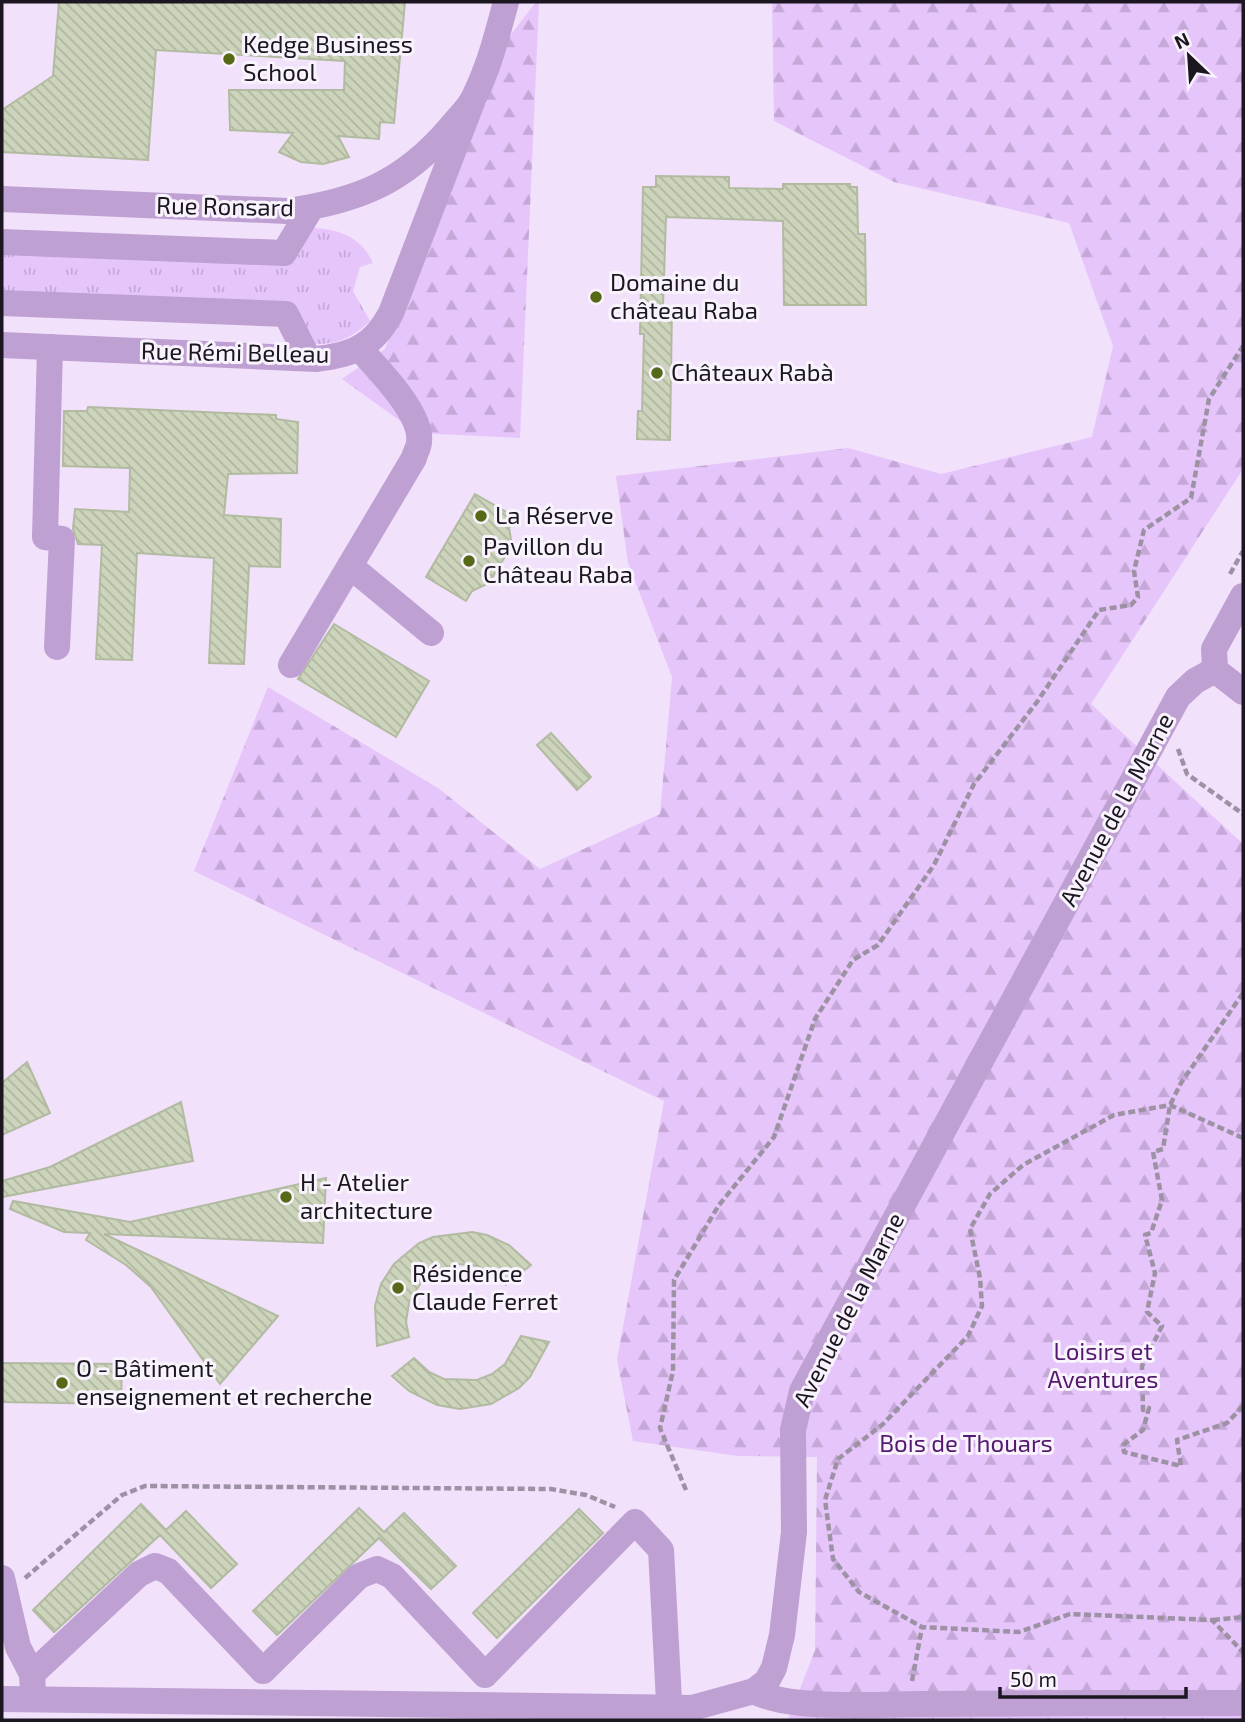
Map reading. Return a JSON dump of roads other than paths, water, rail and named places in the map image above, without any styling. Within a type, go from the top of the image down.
[{"type":"street","name":"Rue Ronsard","points":[[2,198],[287,211],[362,195],[393,180],[431,150],[472,102],[490,59],[506,2]]},
{"type":"street","name":"Rue Rémi Belleau","points":[[2,345],[308,358],[343,356],[359,348],[381,333],[391,313],[472,102]]},
{"type":"street","points":[[393,180],[416,189],[423,197],[427,214]]},
{"type":"street","points":[[2,242],[284,253],[311,208]]},
{"type":"street","points":[[2,303],[286,314],[308,358]]},
{"type":"street","points":[[50,347],[45,537],[62,539],[57,648]]},
{"type":"street","points":[[291,665],[414,458],[420,440],[415,424],[397,391],[359,348]]},
{"type":"street","points":[[350,566],[431,633]]},
{"type":"street","points":[[1243,596],[1214,649],[1215,670],[1243,692]]},
{"type":"street","name":"Avenue de la Marne","points":[[754,1691],[767,1681],[782,1635],[794,1532],[793,1430],[802,1391],[1178,697],[1195,681],[1215,670]]},
{"type":"street","points":[[485,1675],[635,1522],[661,1550],[670,1714]]},
{"type":"street","points":[[33,1687],[139,1574],[155,1566],[168,1571],[264,1671]]},
{"type":"street","points":[[263,1702],[264,1671],[359,1576],[377,1569],[392,1576],[485,1675],[488,1704]]},
{"type":"street","points":[[3,1583],[18,1647],[33,1687]]},
{"type":"street","points":[[2,1699],[33,1687],[263,1702],[488,1704],[670,1714],[754,1691],[762,1696],[797,1702],[1243,1703]]},
{"type":"place","name":"Kedge Business School","points":[[229,59]]},
{"type":"place","name":"Domaine du château Raba","points":[[596,297]]},
{"type":"place","name":"Châteaux Rabà","points":[[657,373]]},
{"type":"place","name":"La Réserve","points":[[481,516]]},
{"type":"place","name":"Pavillon du Château Raba","points":[[469,561]]},
{"type":"place","name":"H - Atelier architecture","points":[[286,1197]]},
{"type":"place","name":"Résidence Claude Ferret","points":[[398,1288]]},
{"type":"place","name":"O - Bâtiment enseignement et recherche","points":[[62,1383]]},
{"type":"park label","name":"Loisirs et Aventures","points":[[1103,1366]]},
{"type":"park label","name":"Bois de Thouars","points":[[966,1444]]}]
